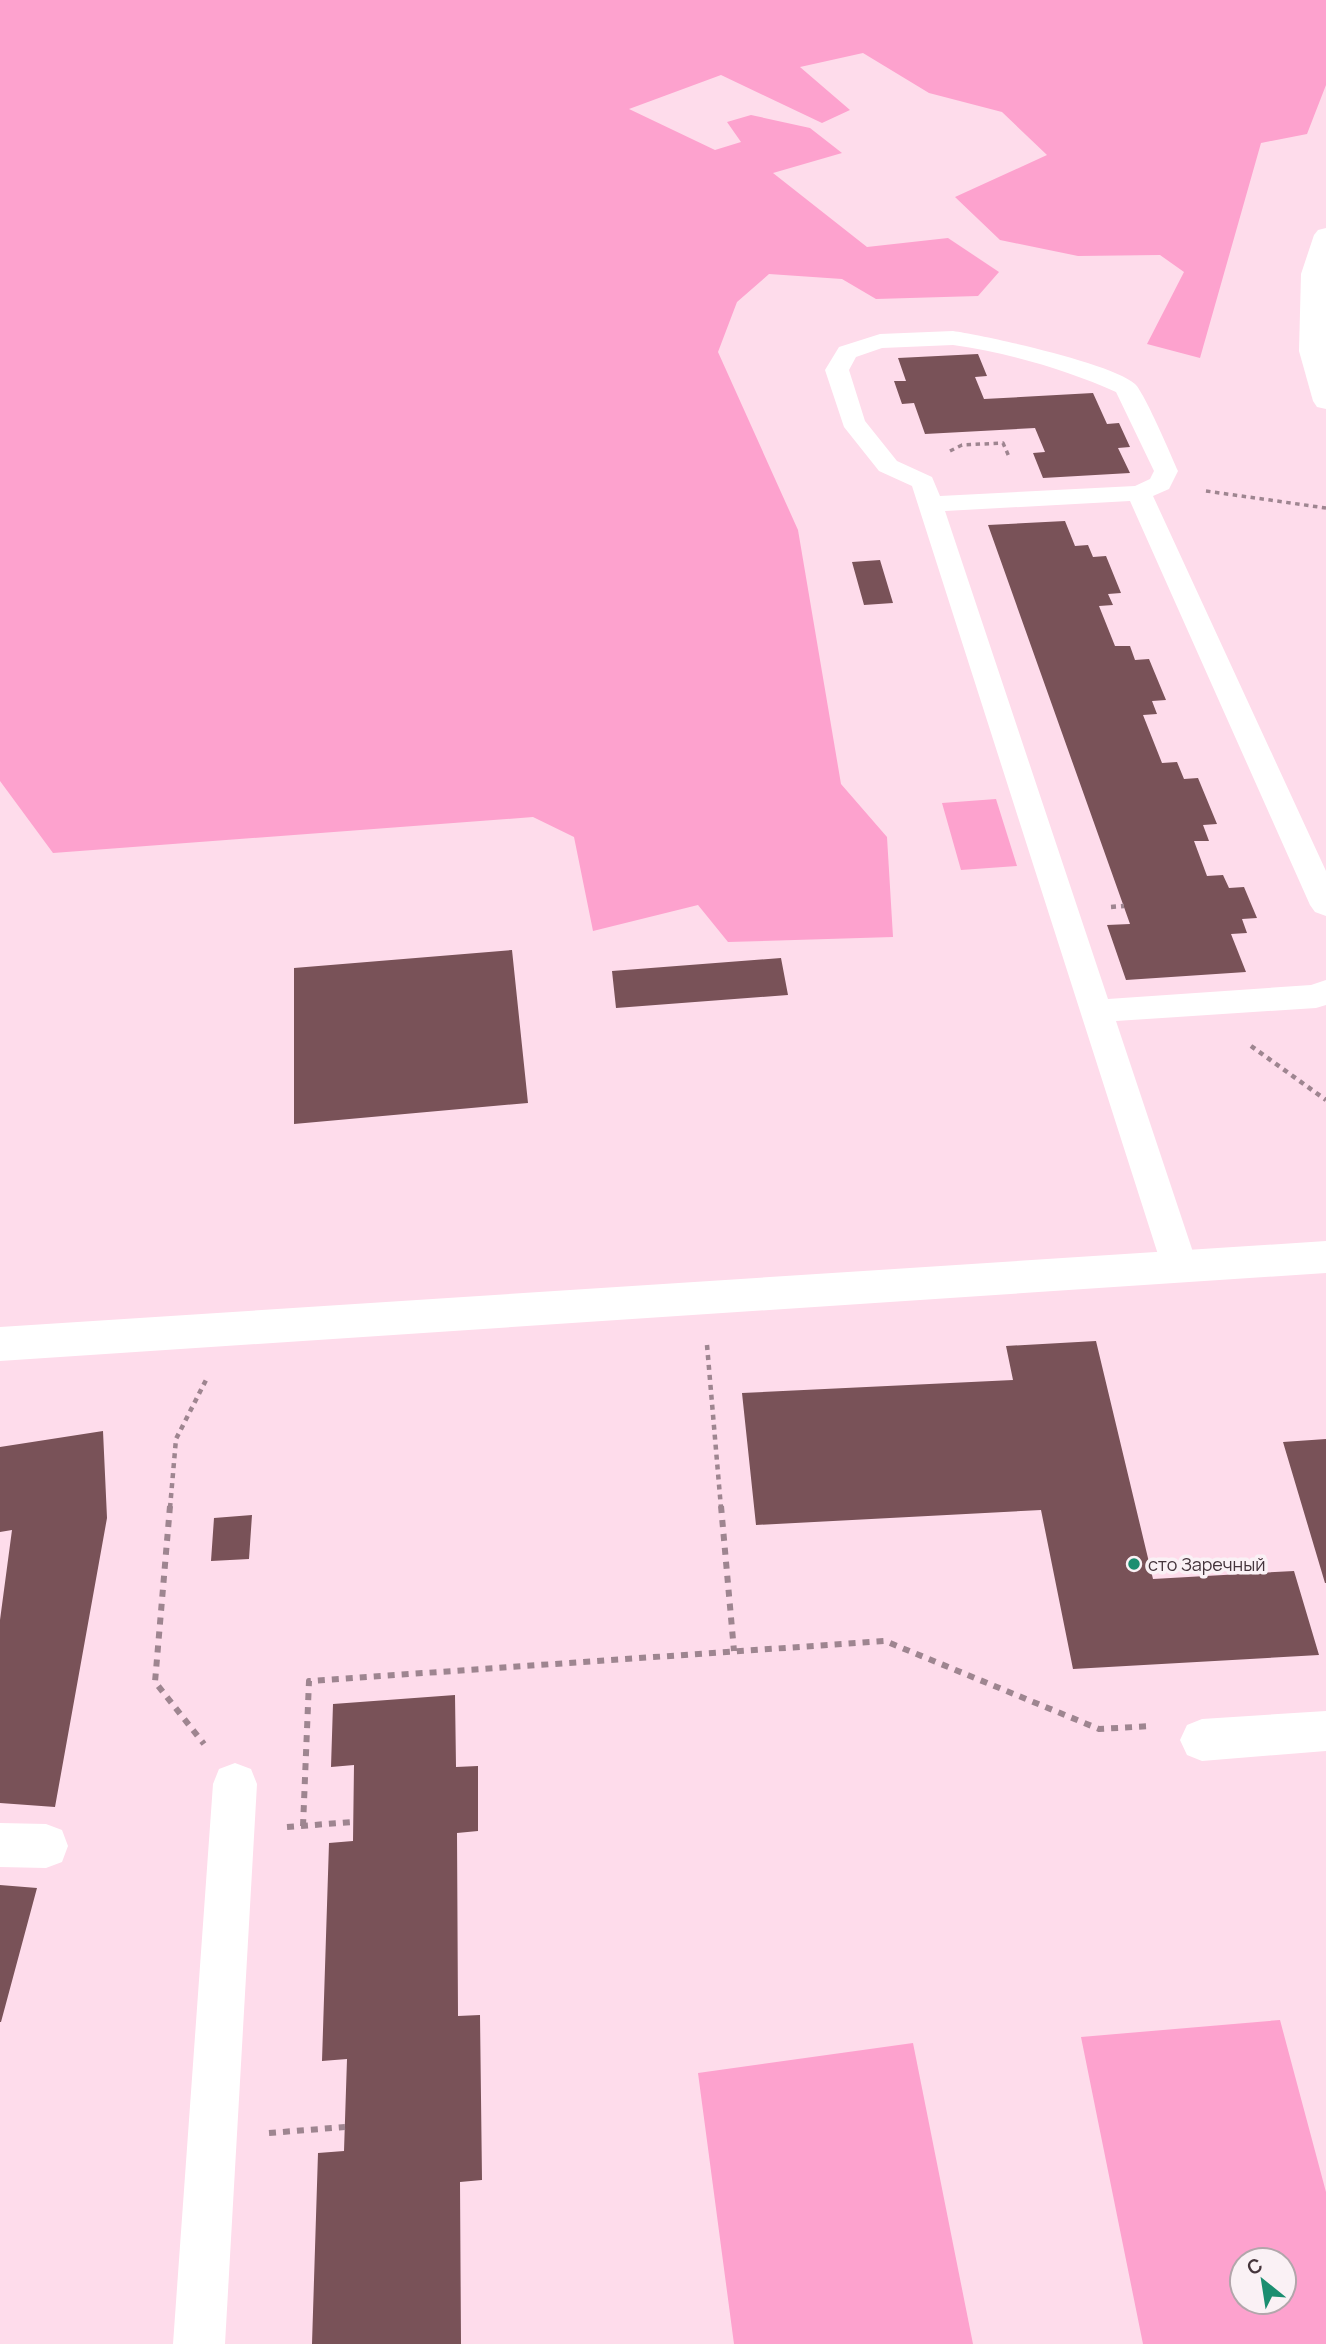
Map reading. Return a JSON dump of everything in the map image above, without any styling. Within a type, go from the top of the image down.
[{"type":"street","points":[[1326,234],[1313,274],[1312,352],[1326,401]]},
{"type":"street","points":[[0,1344],[1326,1257]]},
{"type":"lane","points":[[930,505],[1149,488],[1166,471],[1126,388],[1093,373],[986,343],[953,338],[880,341],[847,352],[837,370],[853,422],[888,466],[923,482],[930,505],[1180,1267]]},
{"type":"lane","points":[[1149,488],[1326,905]]},
{"type":"lane","points":[[1096,1011],[1316,996],[1326,991]]},
{"type":"lane","points":[[1202,1740],[1326,1731]]},
{"type":"lane","points":[[199,2344],[235,1784]]},
{"type":"lane","points":[[0,1844],[46,1846]]},
{"type":"path","points":[[1149,488],[1326,508]]},
{"type":"path","points":[[1194,1004],[1326,1100]]},
{"type":"path","points":[[703,1298],[734,1651]]},
{"type":"path","points":[[232,1329],[176,1439],[155,1682],[235,1784]]},
{"type":"path","points":[[303,1826],[309,1681],[885,1641],[1099,1730],[1167,1725],[1202,1740]]},
{"type":"path","points":[[232,1830],[353,1822]]},
{"type":"path","points":[[212,2138],[345,2127]]},
{"type":"shaded area","points":[[0,0],[1326,0],[1326,85],[1307,134],[1261,143],[1200,358],[1147,344],[1184,272],[1160,255],[1078,256],[1000,240],[955,197],[1047,155],[1002,112],[929,93],[863,53],[800,67],[850,110],[822,123],[721,75],[629,109],[715,150],[741,142],[727,122],[751,115],[810,128],[842,153],[773,173],[867,247],[948,238],[999,272],[978,296],[876,299],[842,279],[769,274],[737,302],[718,352],[798,530],[841,784],[887,837],[893,937],[728,942],[698,905],[593,931],[574,837],[533,817],[53,853],[0,781]]},
{"type":"shaded area","points":[[996,799],[1017,866],[961,870],[942,803]]},
{"type":"shaded area","points":[[1280,2020],[1326,2192],[1326,2344],[1143,2344],[1081,2037]]},
{"type":"shaded area","points":[[913,2043],[973,2344],[734,2344],[698,2073]]},
{"type":"building","points":[[978,354],[987,376],[975,377],[984,399],[1093,393],[1107,424],[1119,423],[1130,447],[1118,448],[1130,473],[1043,478],[1033,453],[1045,452],[1035,428],[925,434],[914,403],[902,404],[894,381],[906,381],[898,358]]},
{"type":"building","points":[[1065,521],[1075,546],[1088,545],[1093,557],[1106,556],[1121,593],[1108,594],[1113,605],[1099,606],[1115,646],[1130,646],[1135,660],[1149,659],[1166,700],[1152,701],[1157,714],[1143,715],[1162,763],[1177,762],[1184,779],[1198,778],[1217,824],[1203,825],[1209,841],[1194,841],[1207,876],[1223,875],[1229,888],[1244,887],[1257,918],[1242,919],[1247,933],[1231,934],[1246,972],[1126,980],[1107,925],[1130,924],[988,525]]},
{"type":"building","points":[[880,560],[893,603],[864,605],[852,562]]},
{"type":"building","points":[[512,950],[528,1103],[294,1124],[294,968]]},
{"type":"building","points":[[781,958],[788,995],[616,1008],[612,971]]},
{"type":"building","points":[[1096,1341],[1153,1579],[1294,1571],[1319,1655],[1073,1669],[1041,1510],[756,1525],[742,1393],[1013,1380],[1006,1346]]},
{"type":"building","points":[[103,1431],[107,1518],[55,1807],[0,1803],[0,1620],[12,1530],[0,1532],[0,1447]]},
{"type":"building","points":[[1326,1439],[1326,1583],[1325,1583],[1283,1442]]},
{"type":"building","points":[[252,1515],[249,1559],[211,1561],[214,1518]]},
{"type":"building","points":[[455,1695],[456,1767],[478,1766],[478,1831],[457,1833],[458,2016],[480,2015],[482,2180],[460,2182],[461,2344],[312,2344],[318,2153],[344,2151],[347,2059],[322,2061],[329,1843],[353,1841],[354,1765],[331,1767],[333,1704]]},
{"type":"building","points":[[0,1885],[37,1888],[1,2022],[0,2022]]},
{"type":"place","name":"сто Заречный","points":[[1134,1564]]}]
